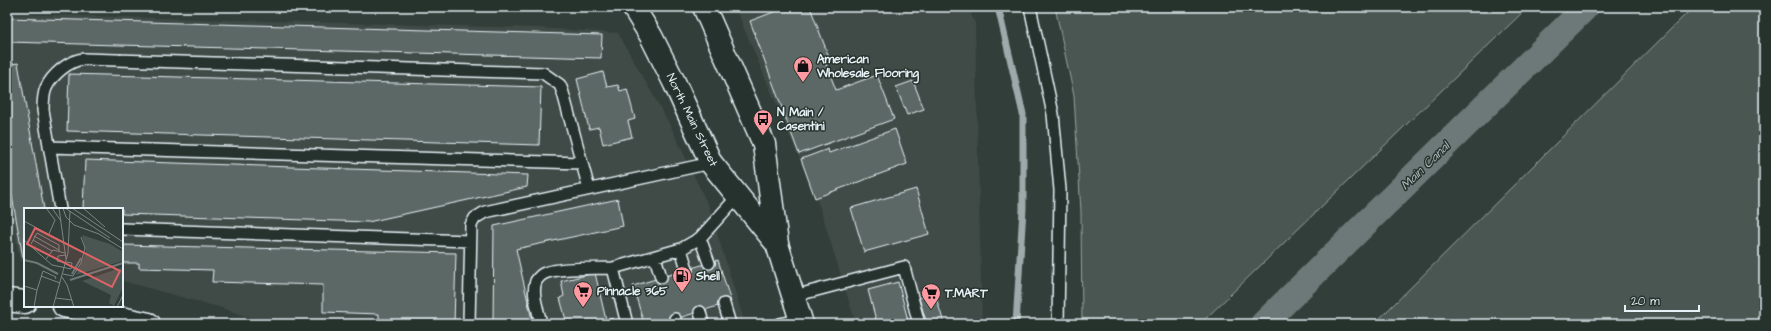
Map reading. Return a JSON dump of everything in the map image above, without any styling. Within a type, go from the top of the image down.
[{"type":"main road","name":"North Main Street","points":[[633,7],[675,84],[710,163],[777,244]]},
{"type":"main road","name":"North Main Street","points":[[704,7],[764,144],[777,244],[794,296],[795,323]]},
{"type":"main road","points":[[7,300],[24,302]]},
{"type":"main road","points":[[69,307],[149,324]]},
{"type":"lane","points":[[1030,7],[1053,114],[1060,190],[1058,324]]},
{"type":"lane","points":[[60,208],[43,110],[46,89],[60,71],[77,59],[522,71],[543,73],[560,85],[589,189]]},
{"type":"lane","points":[[49,148],[582,163]]},
{"type":"lane","points":[[469,324],[470,241],[471,225],[475,218],[485,212],[710,163]]},
{"type":"lane","points":[[541,324],[534,292],[536,282],[539,277],[545,273],[566,270],[613,268],[681,249],[700,238],[738,196]]},
{"type":"lane","points":[[123,229],[470,241]]},
{"type":"lane","points":[[700,238],[709,263]]},
{"type":"lane","points":[[681,249],[688,269]]},
{"type":"lane","points":[[655,257],[661,277]]},
{"type":"lane","points":[[794,296],[904,267],[919,324]]},
{"type":"lane","points":[[613,268],[627,324]]},
{"type":"lane","points":[[724,304],[730,324]]},
{"type":"lane","points":[[700,312],[703,324]]},
{"type":"shaded area","points":[[735,7],[968,7],[975,23],[982,324],[856,324],[818,202]]},
{"type":"shaded area","points":[[1055,7],[1528,7],[1200,324],[1082,324],[1081,212],[1074,96]]},
{"type":"shaded area","points":[[1693,7],[1764,7],[1764,324],[1374,324]]},
{"type":"shaded area","points":[[7,14],[537,28],[618,33],[670,125],[709,207],[745,324],[268,324],[222,308],[123,281],[123,208],[24,208],[24,262],[20,261],[7,193]]},
{"type":"building","name":"American Wholesale Flooring","points":[[787,7],[810,7],[829,57],[824,59],[836,90],[877,75],[894,119],[799,154],[750,21]]},
{"type":"building","points":[[7,18],[602,35],[601,58],[7,42]]},
{"type":"building","points":[[18,63],[44,208],[24,208],[23,258],[7,168],[7,65]]},
{"type":"building","points":[[603,72],[607,87],[618,85],[620,91],[627,89],[635,119],[628,121],[632,137],[603,144],[599,127],[589,129],[577,79]]},
{"type":"building","points":[[69,74],[541,87],[539,145],[67,131]]},
{"type":"building","points":[[913,81],[924,109],[907,115],[896,87]]},
{"type":"building","points":[[895,129],[907,164],[815,198],[801,159],[828,149],[829,153]]},
{"type":"building","points":[[85,160],[528,175],[527,187],[368,222],[123,214],[123,208],[83,208]]},
{"type":"building","points":[[916,189],[929,234],[864,252],[851,208]]},
{"type":"building","points":[[618,199],[623,226],[516,249],[533,324],[493,324],[494,226]]},
{"type":"building","points":[[123,245],[456,253],[454,324],[379,324],[379,314],[323,312],[323,285],[212,282],[213,270],[139,268],[139,263],[123,263]]},
{"type":"building","points":[[718,260],[731,302],[659,324],[644,324],[633,286]]},
{"type":"building","name":"Pinnacle 365","points":[[595,273],[606,320],[613,318],[614,324],[567,324],[560,298],[564,296],[561,281]]},
{"type":"building","points":[[898,282],[909,324],[877,324],[868,290]]},
{"type":"building","name":"T.MART","points":[[935,294],[944,323],[954,321],[955,324],[927,324],[919,298]]},
{"type":"waterway","points":[[998,7],[1023,114],[1023,209],[1016,324]]},
{"type":"waterway","name":"Main Canal","points":[[1263,324],[1586,7]]},
{"type":"place","name":"American Wholesale Flooring","points":[[803,83]]},
{"type":"place","name":"N Main / Casentini","points":[[763,136]]},
{"type":"place","name":"Shell","points":[[682,293]]},
{"type":"place","name":"Pinnacle 365","points":[[583,308]]},
{"type":"place","name":"T.MART","points":[[931,310]]}]
